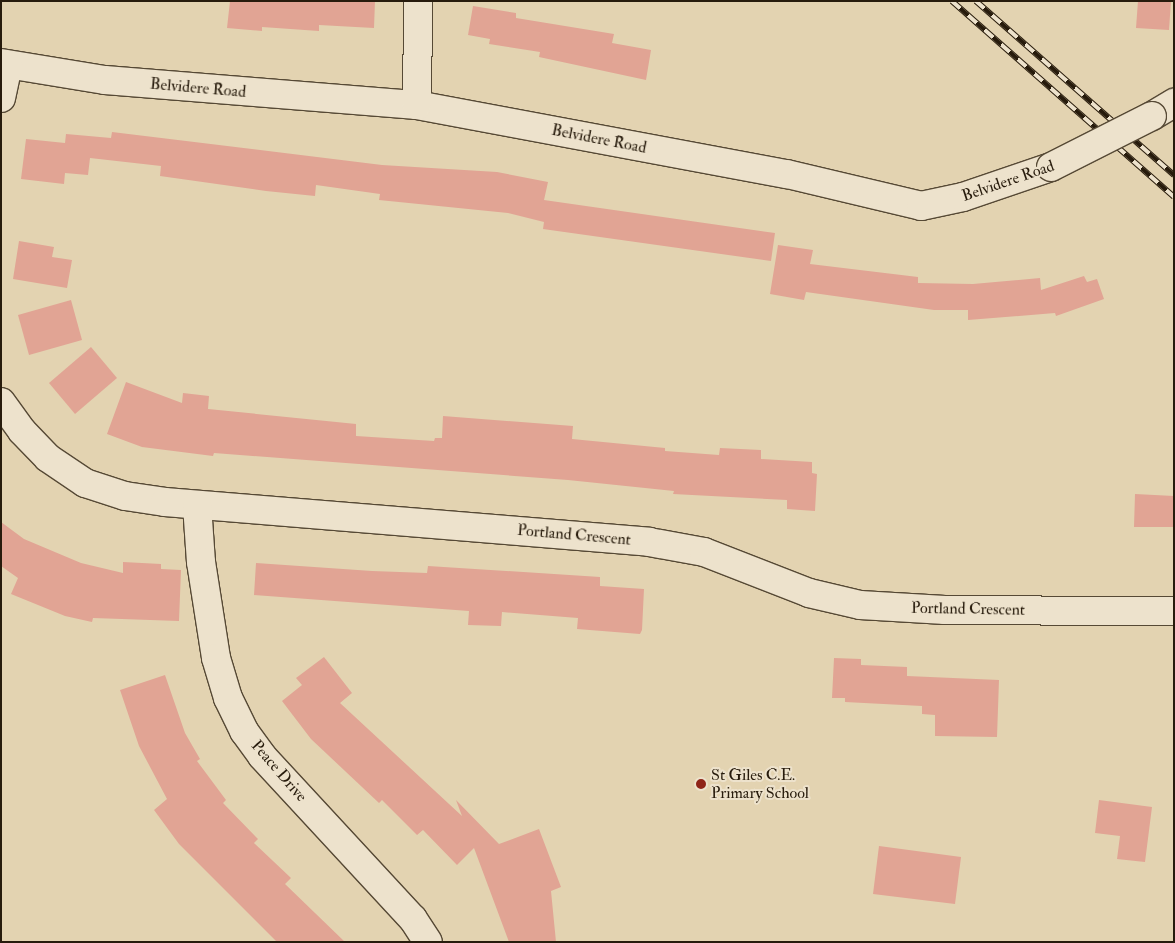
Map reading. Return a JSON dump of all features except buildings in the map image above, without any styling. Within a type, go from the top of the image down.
[{"type":"street","points":[[417,105],[418,1]]},
{"type":"street","points":[[1,98],[5,64]]},
{"type":"street","name":"Belvidere Road","points":[[5,64],[104,80],[417,105],[788,174],[921,206],[963,197],[1051,167],[1163,110]]},
{"type":"street","name":"Portland Crescent","points":[[1,402],[22,431],[48,458],[85,482],[125,496],[197,505],[649,542],[704,552],[809,593],[860,606],[945,610],[1174,610]]},
{"type":"street","name":"Peace Drive","points":[[197,505],[201,562],[216,658],[228,698],[244,731],[262,756],[412,919],[428,942]]},
{"type":"railway","points":[[952,1],[1174,197]]},
{"type":"railway","points":[[976,1],[1174,175]]},
{"type":"place","name":"St Giles C.E. Primary School","points":[[701,784]]}]
